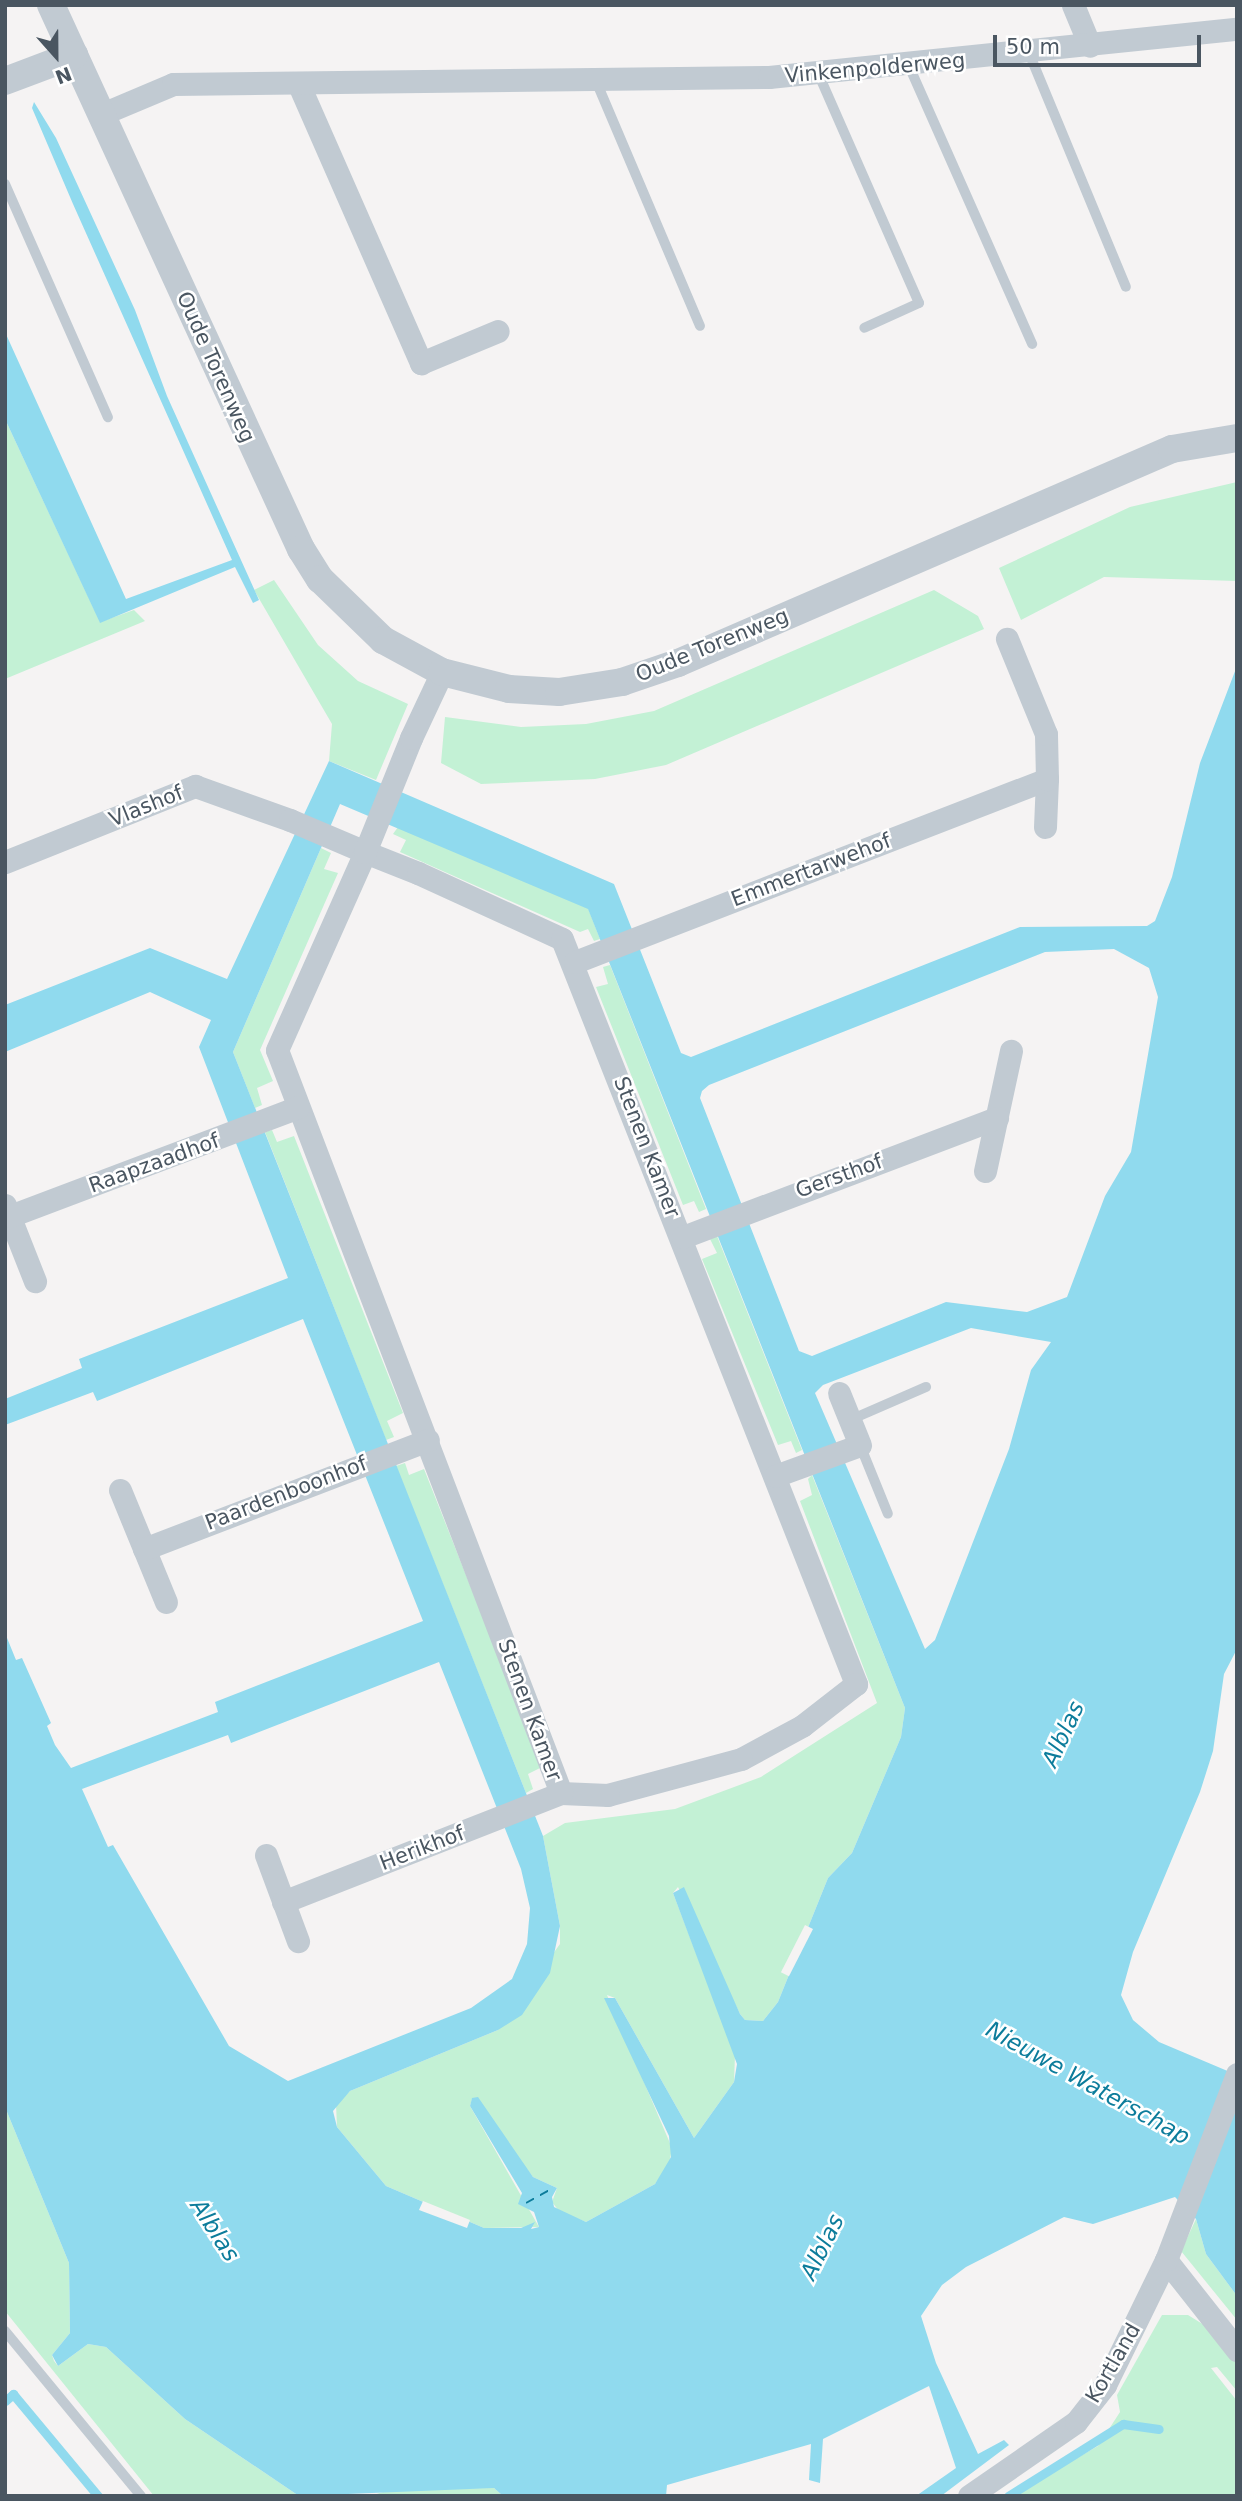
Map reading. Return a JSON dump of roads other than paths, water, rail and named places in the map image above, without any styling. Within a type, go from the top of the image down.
[{"type":"street","name":"Oude Torenweg","points":[[51,5],[301,549],[320,579],[383,640],[442,672],[509,690],[559,692],[622,682],[678,663],[1172,449],[1237,438]]},
{"type":"street","points":[[1074,6],[1087,39]]},
{"type":"street","name":"Vinkenpolderweg","points":[[102,114],[173,84],[596,81],[818,74],[1029,52],[1087,39],[1237,29]]},
{"type":"street","points":[[5,81],[74,55]]},
{"type":"street","points":[[299,85],[421,363],[498,331]]},
{"type":"street","points":[[1007,639],[1045,734],[1045,827]]},
{"type":"street","name":"Stenen Kamer","points":[[365,852],[562,939],[575,962],[682,1237],[782,1474],[856,1684],[802,1726],[741,1759],[608,1795],[561,1793],[277,1050],[442,672]]},
{"type":"street","name":"Emmertarwehof","points":[[575,962],[1047,779]]},
{"type":"street","name":"Vlashof","points":[[5,862],[195,786],[290,820],[365,852]]},
{"type":"street","points":[[985,1171],[1011,1051]]},
{"type":"street","name":"Raapzaadhof","points":[[35,1281],[8,1210],[221,1138],[298,1107]]},
{"type":"street","name":"Gersthof","points":[[682,1237],[750,1209],[997,1118]]},
{"type":"street","points":[[782,1474],[854,1447],[850,1420],[839,1392]]},
{"type":"street","name":"Paardenboonhof","points":[[144,1549],[428,1440]]},
{"type":"street","points":[[120,1490],[166,1602]]},
{"type":"street","name":"Herikhof","points":[[283,1902],[561,1793]]},
{"type":"street","points":[[266,1855],[298,1941]]},
{"type":"street","name":"Kortland","points":[[970,2496],[1076,2422],[1105,2385],[1166,2260],[1237,2074]]},
{"type":"street","points":[[1166,2260],[1237,2350]]},
{"type":"lane","points":[[1029,52],[1126,287]]},
{"type":"lane","points":[[909,65],[1032,344]]},
{"type":"lane","points":[[818,74],[919,303],[864,328]]},
{"type":"lane","points":[[596,81],[700,326]]},
{"type":"lane","points":[[5,184],[107,417]]},
{"type":"lane","points":[[850,1420],[926,1387]]},
{"type":"lane","points":[[854,1447],[888,1514]]},
{"type":"lane","points":[[5,2331],[141,2496]]},
{"type":"water","points":[[34,102],[56,138],[135,310],[167,396],[259,600],[253,603],[235,567],[100,623],[5,419],[5,332],[126,599],[232,560],[73,204],[32,108]]},
{"type":"water","points":[[1237,666],[1237,1649],[1224,1674],[1213,1751],[1200,1792],[1133,1952],[1121,1995],[1133,2020],[1159,2042],[1237,2075],[1237,2296],[1206,2254],[1196,2219],[1175,2197],[1093,2224],[1064,2217],[966,2267],[942,2285],[921,2316],[936,2363],[978,2454],[1004,2440],[1009,2445],[941,2496],[916,2496],[956,2468],[929,2386],[823,2439],[820,2483],[809,2480],[811,2444],[667,2485],[666,2496],[503,2496],[494,2488],[299,2496],[185,2419],[106,2347],[88,2344],[58,2366],[52,2355],[70,2333],[69,2263],[5,2107],[5,1633],[16,1660],[22,1658],[51,1723],[47,1726],[55,1745],[71,1768],[218,1712],[215,1702],[423,1621],[303,1319],[97,1401],[93,1392],[5,1425],[5,1399],[82,1368],[79,1359],[288,1278],[199,1047],[211,1020],[150,992],[5,1052],[5,1005],[150,948],[227,979],[329,761],[614,884],[681,1053],[691,1057],[1020,927],[1147,926],[1155,921],[1172,877],[1200,763]],"holes":[[[340,804],[588,909],[905,1708],[901,1737],[852,1853],[828,1878],[778,2002],[763,2021],[745,2020],[740,2014],[684,1887],[673,1893],[737,2064],[734,2082],[694,2138],[615,1998],[604,1998],[669,2136],[671,2157],[655,2184],[586,2222],[554,2207],[552,2197],[557,2188],[533,2177],[478,2097],[472,2098],[470,2106],[522,2193],[518,2204],[534,2212],[539,2227],[531,2229],[535,2222],[521,2228],[484,2228],[386,2186],[337,2127],[333,2111],[350,2091],[498,2030],[522,2015],[550,1973],[560,1926],[543,1836],[233,1052]],[[1114,949],[1149,968],[1158,997],[1131,1152],[1105,1196],[1067,1297],[1027,1312],[946,1302],[812,1356],[799,1351],[700,1098],[702,1091],[709,1085],[1045,952]],[[971,1328],[1051,1342],[1031,1370],[1009,1449],[935,1640],[925,1649],[815,1393],[823,1385]],[[439,1662],[521,1869],[530,1908],[527,1944],[512,1979],[471,2008],[288,2081],[229,2046],[113,1845],[108,1847],[82,1789],[228,1735],[231,1743]]]},
{"type":"waterway","points":[[5,2401],[13,2394],[98,2496]]},
{"type":"waterway","points":[[1008,2496],[1123,2424],[1159,2429]]},
{"type":"water label","name":"Alblas","points":[[1063,1734]]},
{"type":"water label","name":"Nieuwe Waterschap","points":[[1088,2083]]},
{"type":"water label","name":"Alblas","points":[[215,2230]]},
{"type":"water label","name":"Alblas","points":[[822,2247]]}]
